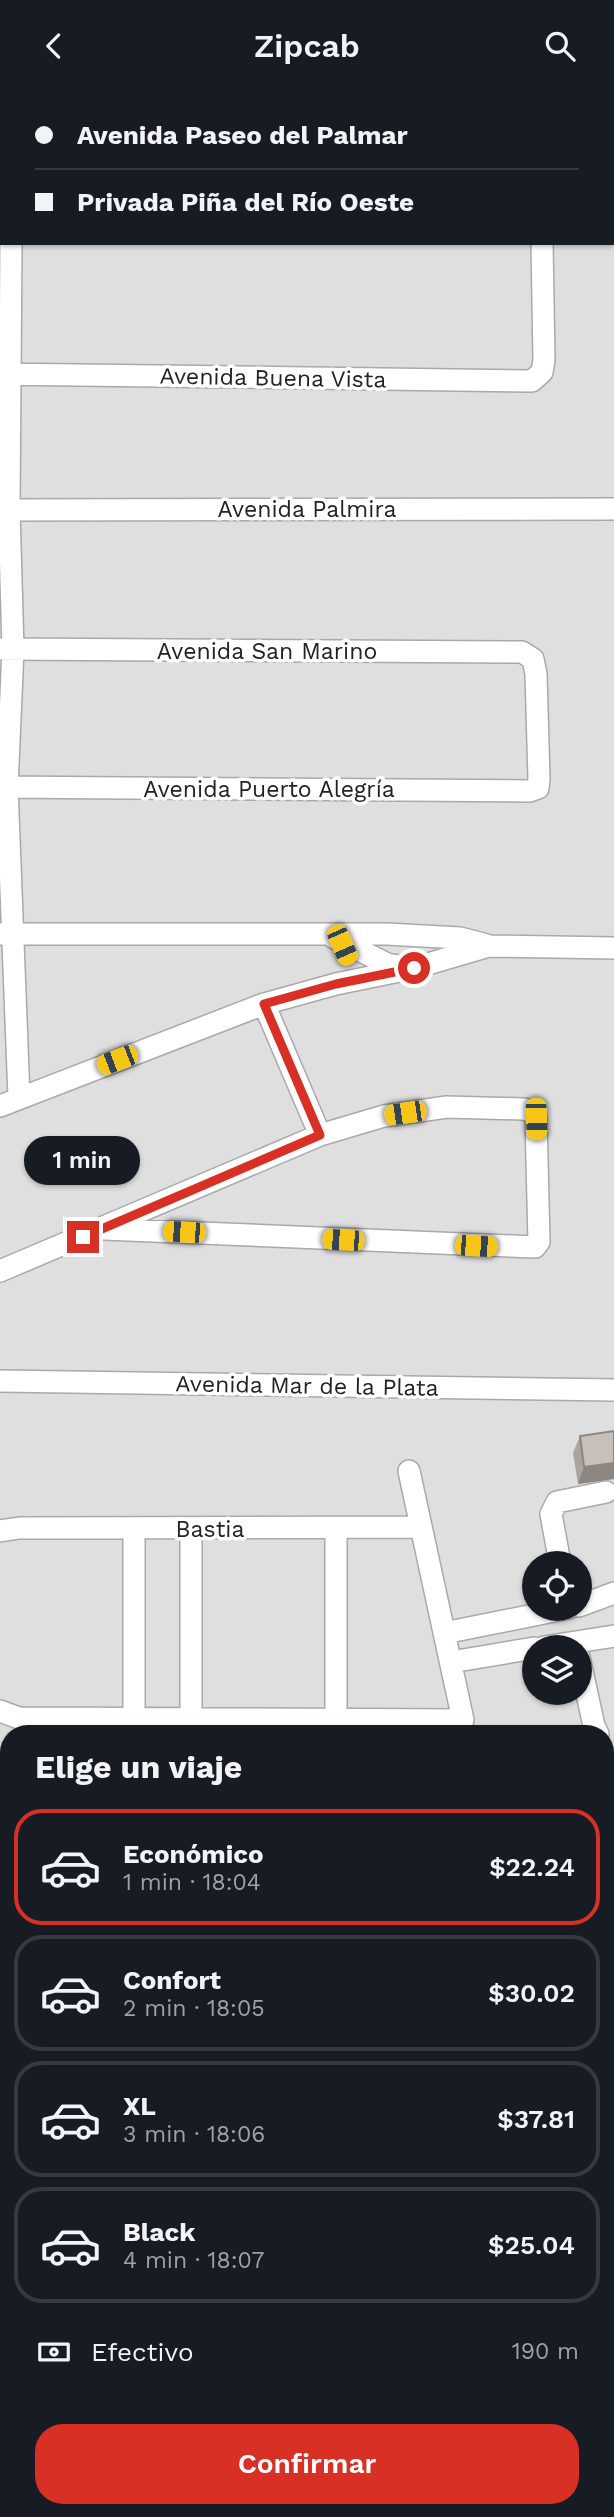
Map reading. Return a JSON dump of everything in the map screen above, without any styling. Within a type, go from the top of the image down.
[{"type":"street","points":[[11,245],[5,374],[4,510],[7,649],[4,787],[10,1101],[264,1004],[336,984],[414,968],[489,946]]},
{"type":"street","name":"Avenida Buena Vista","points":[[5,374],[532,381],[542,372],[542,245]]},
{"type":"street","name":"Avenida Palmira","points":[[4,510],[614,509]]},
{"type":"street","name":"Avenida San Marino","points":[[7,649],[522,652],[533,659],[538,788]]},
{"type":"street","name":"Avenida Puerto Alegría","points":[[4,787],[529,791],[538,788]]},
{"type":"street","points":[[6,934],[387,934],[460,938],[489,946],[614,948]]},
{"type":"street","points":[[328,934],[387,964],[414,968]]},
{"type":"street","points":[[328,934],[342,945],[348,959],[346,972],[336,984]]},
{"type":"street","points":[[264,1004],[320,1135]]},
{"type":"street","points":[[0,1271],[320,1135],[384,1116],[447,1107],[524,1109],[533,1112],[536,1119],[539,1242],[535,1247],[104,1229]]},
{"type":"street","name":"Avenida Mar de la Plata","points":[[0,1381],[614,1390]]},
{"type":"street","points":[[409,1471],[464,1725]]},
{"type":"street","points":[[558,1551],[551,1514],[557,1502],[607,1492]]},
{"type":"street","name":"Bastia","points":[[0,1531],[19,1528],[420,1528]]},
{"type":"street","points":[[134,1528],[134,1720]]},
{"type":"street","points":[[336,1528],[336,1719]]},
{"type":"street","points":[[191,1529],[191,1721]]},
{"type":"street","points":[[592,1601],[614,1593]]},
{"type":"street","points":[[444,1633],[522,1618]]},
{"type":"street","points":[[592,1644],[614,1636]]},
{"type":"street","points":[[451,1662],[522,1651]]},
{"type":"street","points":[[589,1705],[594,1725]]},
{"type":"street","points":[[0,1711],[19,1719],[336,1719],[432,1725]]},
{"type":"shaded area","points":[[0,245],[614,245],[614,1725],[0,1725]]},
{"type":"building","points":[[614,1431],[614,1463],[584,1467],[580,1436]]},
{"type":"route","points":[[83,1237],[320,1135],[264,1004],[336,984],[414,968]]}]
